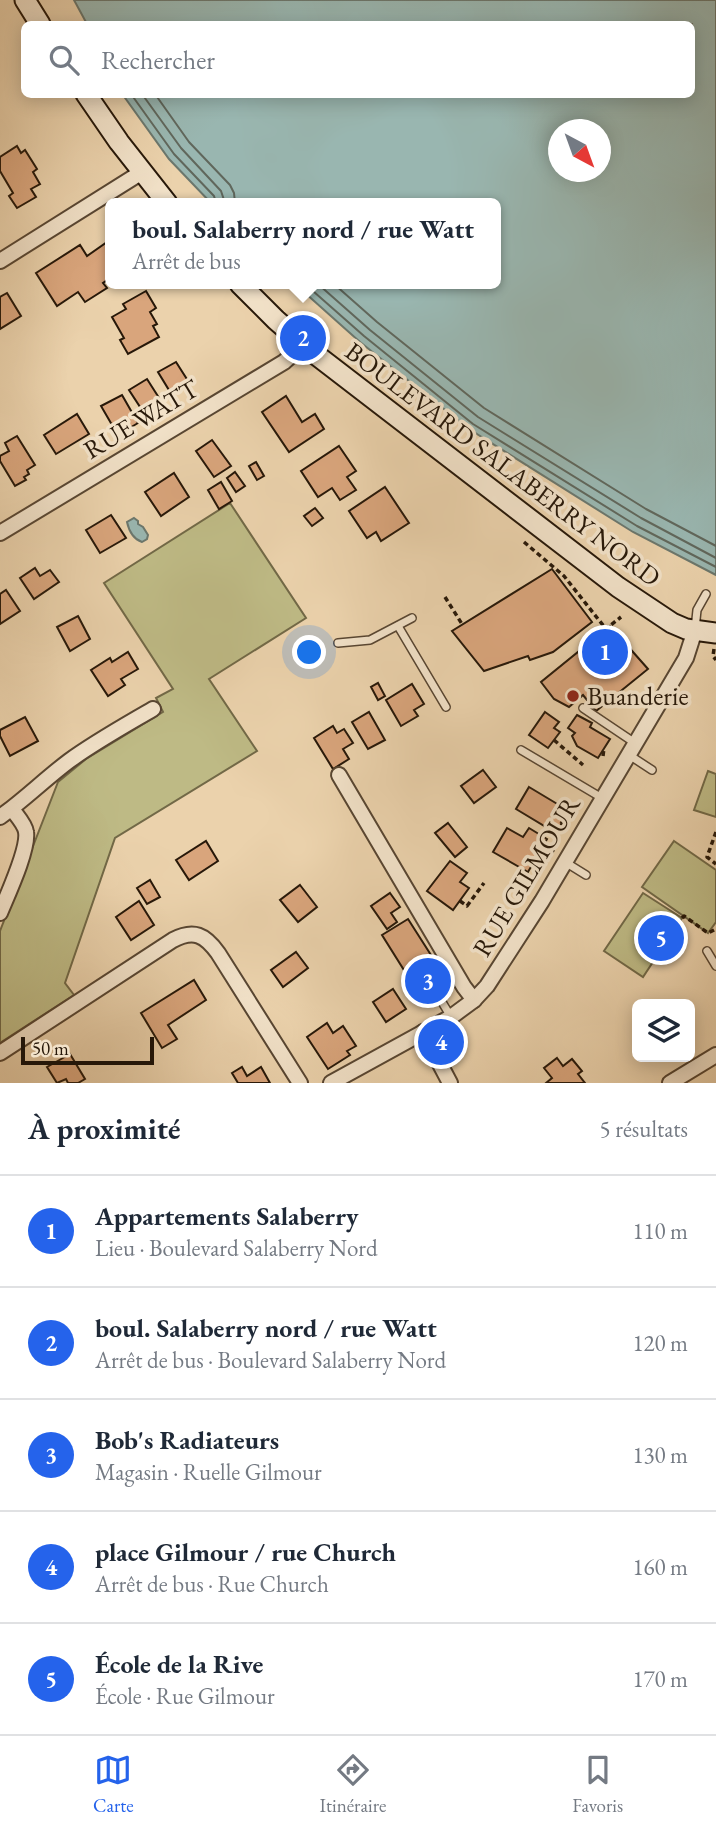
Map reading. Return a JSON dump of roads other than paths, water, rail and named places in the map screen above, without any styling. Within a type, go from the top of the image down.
[{"type":"street","points":[[25,0],[38,21]]},
{"type":"street","points":[[89,98],[163,198]]},
{"type":"street","points":[[0,261],[142,172]]},
{"type":"street","name":"BOULEVARD SALABERRY NORD","points":[[245,289],[304,344],[374,400],[618,587],[672,623],[695,630],[715,641]]},
{"type":"street","name":"RUE WATT","points":[[0,533],[284,362],[304,344]]},
{"type":"street","name":"RUE GILMOUR","points":[[331,1083],[352,1076],[451,1017],[474,1000],[487,986],[565,862],[686,658],[695,630]]},
{"type":"street","points":[[0,913],[26,838],[24,827],[6,813],[76,756],[153,709]]},
{"type":"street","points":[[339,775],[474,1000]]},
{"type":"street","points":[[0,1053],[173,940],[189,934],[202,937],[218,953],[300,1083]]},
{"type":"street","points":[[423,1032],[450,1083]]},
{"type":"street","points":[[670,1083],[716,1055]]},
{"type":"lane","points":[[695,630],[697,610],[706,594]]},
{"type":"lane","points":[[338,643],[370,640],[412,618]]},
{"type":"lane","points":[[398,626],[446,706]]},
{"type":"lane","points":[[583,708],[652,770]]},
{"type":"lane","points":[[521,750],[602,798]]},
{"type":"lane","points":[[565,862],[586,875]]},
{"type":"lane","points":[[707,951],[716,967]]},
{"type":"lane","points":[[439,981],[436,992],[451,1017]]},
{"type":"water","points":[[74,0],[716,0],[716,575],[633,532],[469,429],[360,342],[301,289],[501,289],[501,198],[206,198],[169,159],[125,98],[695,98],[695,21],[85,21]]},
{"type":"water","points":[[134,518],[148,535],[142,542],[134,537],[127,522]]},
{"type":"place","name":"boul. Salaberry nord / rue Watt","points":[[303,338]]},
{"type":"place","name":"Appartements Salaberry","points":[[605,652]]},
{"type":"place","name":"Buanderie","points":[[573,696]]},
{"type":"place","name":"École de la Rive","points":[[661,938]]},
{"type":"place","name":"Bob's Radiateurs","points":[[428,981]]},
{"type":"place","name":"place Gilmour / rue Church","points":[[441,1042]]}]
